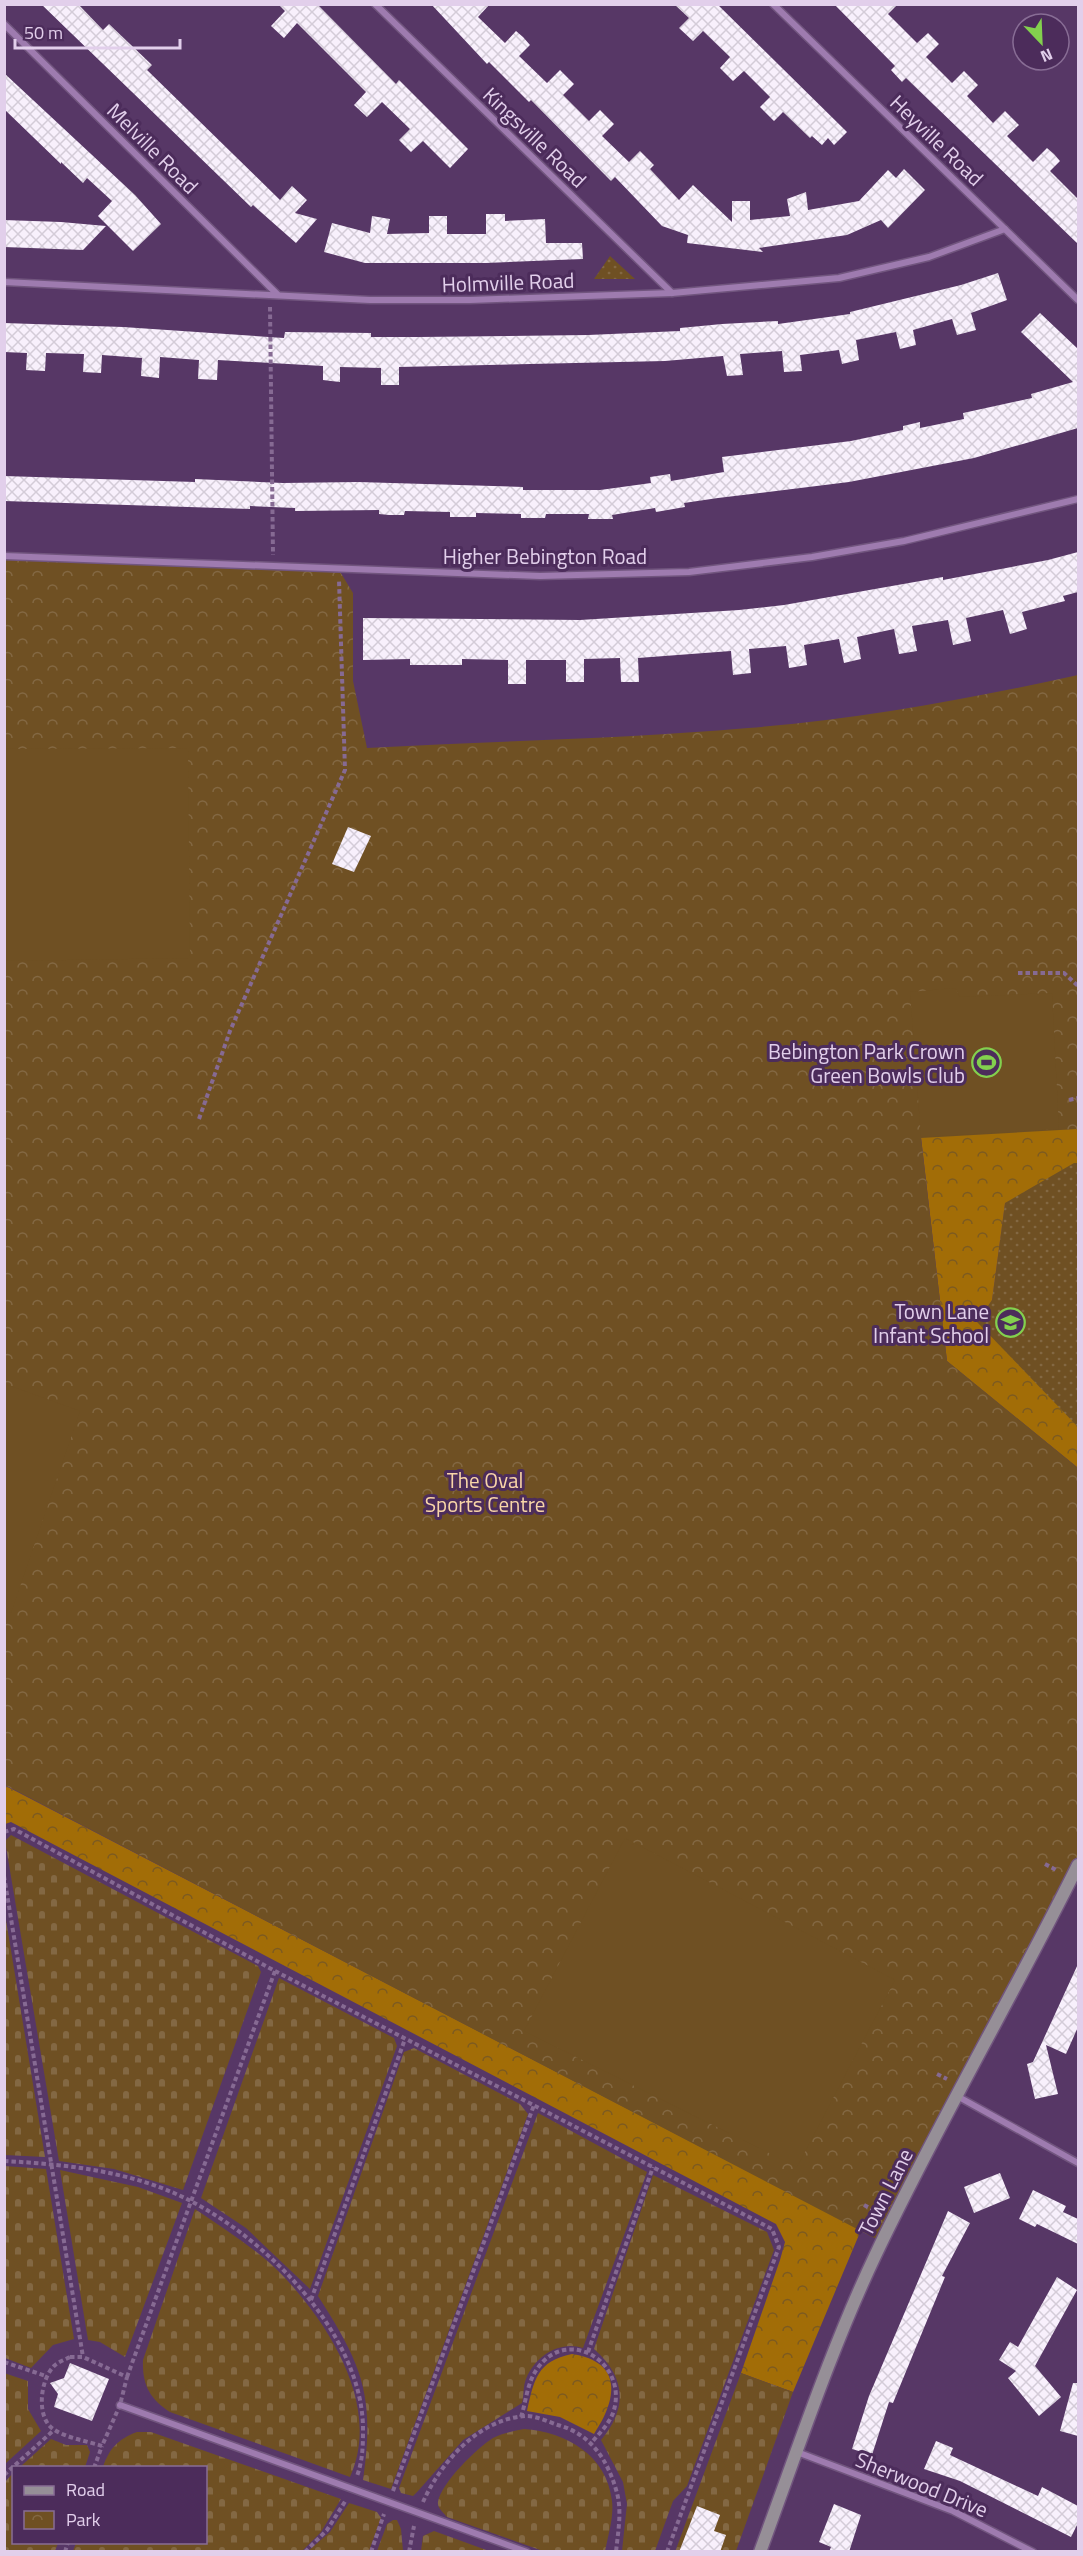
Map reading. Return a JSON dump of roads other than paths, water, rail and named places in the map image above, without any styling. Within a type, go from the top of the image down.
[{"type":"main road","name":"Town Lane","points":[[760,2552],[837,2343],[875,2256],[956,2095],[1078,1865]]},
{"type":"street","name":"Kingsville Road","points":[[375,4],[672,293]]},
{"type":"street","name":"Heyville Road","points":[[773,4],[1078,300]]},
{"type":"street","name":"Melville Road","points":[[4,24],[278,295]]},
{"type":"street","name":"Holmville Road","points":[[4,282],[370,300],[448,300],[672,293],[839,278],[929,257],[1005,229]]},
{"type":"street","name":"Higher Bebington Road","points":[[4,556],[540,576],[689,572],[812,557],[904,541],[1078,498]]},
{"type":"street","points":[[956,2095],[1078,2163]]},
{"type":"street","points":[[120,2405],[527,2552]]},
{"type":"street","name":"Sherwood Drive","points":[[797,2452],[953,2511],[1033,2552]]},
{"type":"place","name":"Bebington Park Crown Green Bowls Club","points":[[986,1063]]},
{"type":"place","name":"Town Lane Infant School","points":[[1010,1323]]},
{"type":"park label","name":"The Oval Sports Centre","points":[[485,1492]]}]
